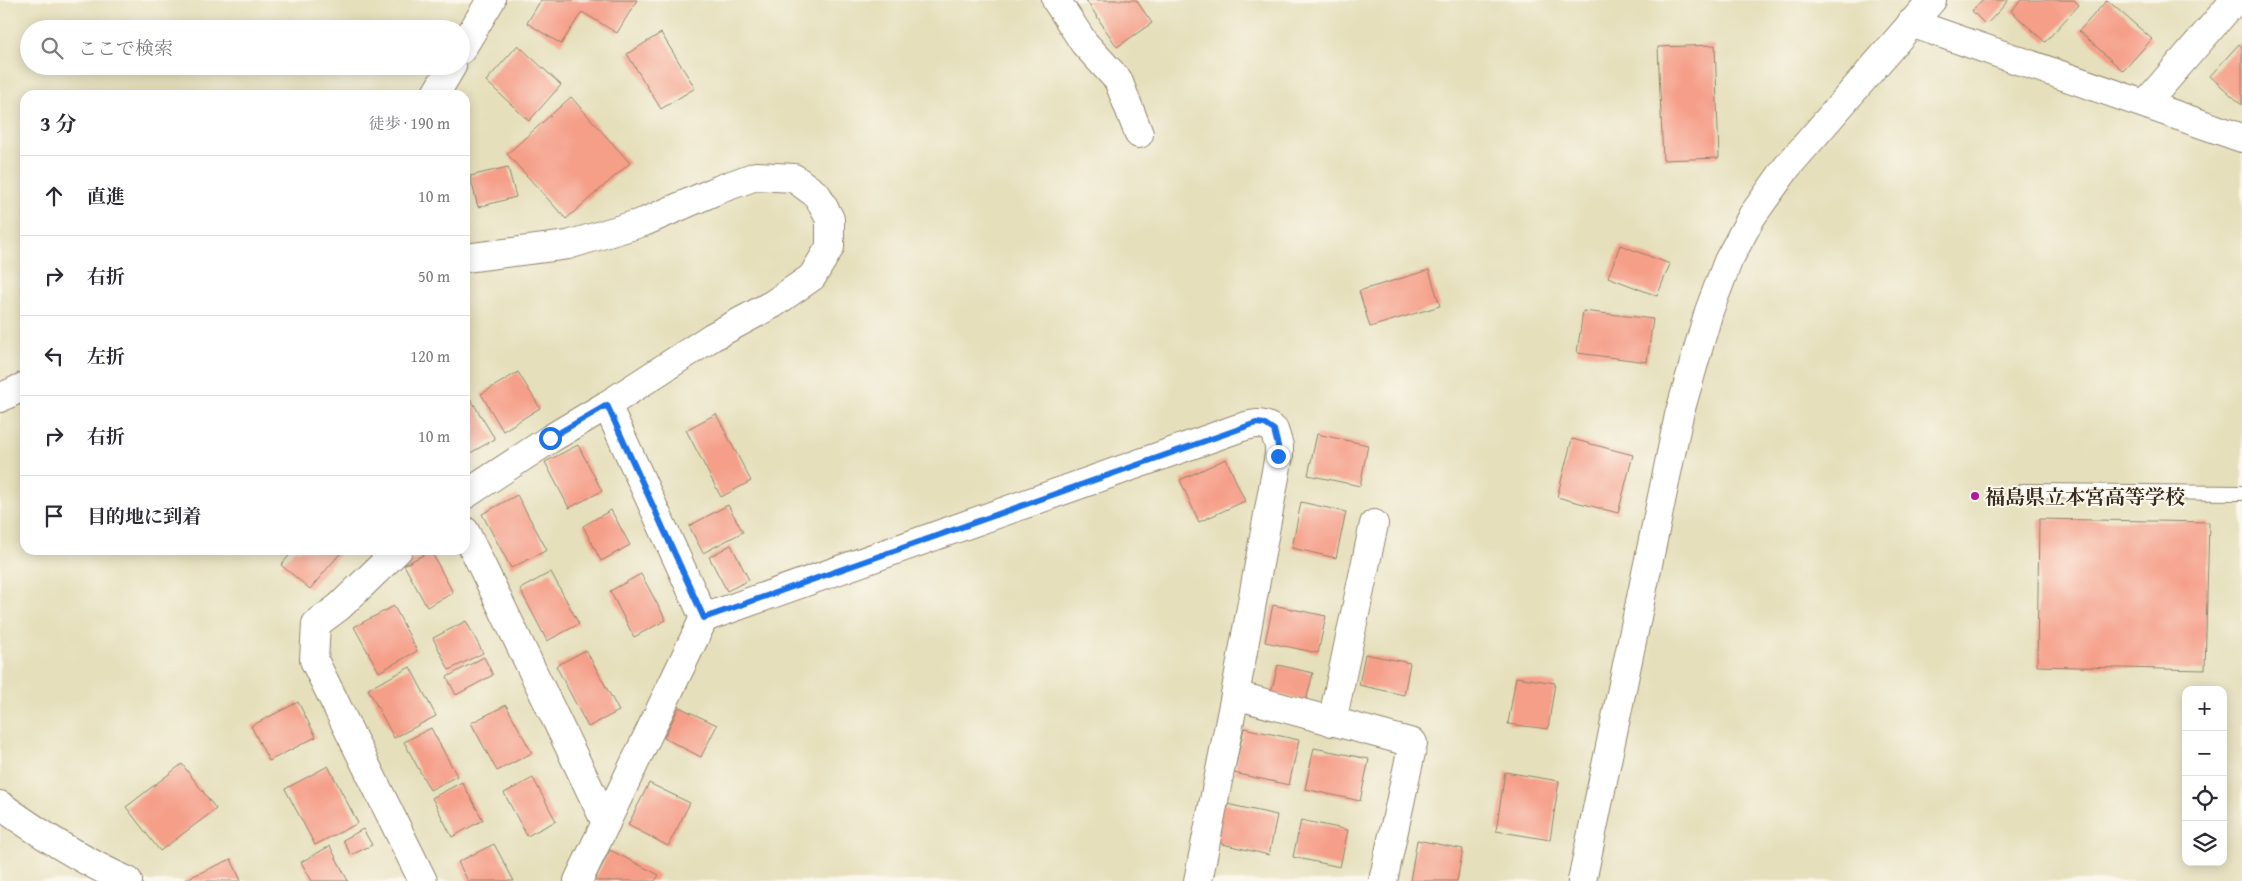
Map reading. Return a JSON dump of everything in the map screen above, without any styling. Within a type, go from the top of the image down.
[{"type":"street","points":[[470,35],[491,0]]},
{"type":"street","points":[[1056,0],[1084,43],[1118,80],[1139,134]]},
{"type":"street","points":[[1582,881],[1679,415],[1709,312],[1728,261],[1752,216],[1787,167],[1932,0]]},
{"type":"street","points":[[2146,103],[2235,0]]},
{"type":"street","points":[[1911,23],[2146,103],[2242,138]]},
{"type":"street","points":[[438,90],[447,75]]},
{"type":"street","points":[[470,257],[568,245],[644,222],[720,189],[756,176],[794,178],[817,194],[830,219],[830,247],[812,277],[773,304],[712,337],[607,405],[550,438],[470,492]]},
{"type":"street","points":[[0,398],[20,388]]},
{"type":"street","points":[[607,405],[704,618]]},
{"type":"street","points":[[578,881],[704,618],[1247,426],[1256,423],[1265,424],[1274,430],[1278,446],[1278,456],[1235,695],[1198,881]]},
{"type":"street","points":[[1332,722],[1374,524]]},
{"type":"street","points":[[470,541],[606,823]]},
{"type":"street","points":[[393,555],[339,607],[316,624],[314,660],[423,881]]},
{"type":"street","points":[[1235,695],[1413,743],[1383,881]]},
{"type":"street","points":[[0,805],[27,825],[101,870],[128,881]]},
{"type":"lane","points":[[2023,491],[2242,493]]},
{"type":"building","points":[[541,0],[637,0],[617,33],[582,12],[561,44],[527,23]]},
{"type":"building","points":[[1086,0],[1136,0],[1152,23],[1117,47]]},
{"type":"building","points":[[1982,0],[2009,0],[1986,25],[1972,11]]},
{"type":"building","points":[[2021,0],[2074,0],[2079,5],[2045,42],[2011,11]]},
{"type":"building","points":[[2107,0],[2152,39],[2123,71],[2079,31]]},
{"type":"building","points":[[661,33],[695,88],[661,109],[627,54]]},
{"type":"building","points":[[2239,44],[2242,47],[2242,105],[2210,76]]},
{"type":"building","points":[[518,45],[561,85],[529,121],[486,81]]},
{"type":"building","points":[[1715,45],[1719,158],[1663,160],[1658,47]]},
{"type":"building","points":[[571,97],[630,163],[566,219],[507,154]]},
{"type":"building","points":[[508,167],[516,197],[478,207],[470,176]]},
{"type":"building","points":[[1620,245],[1670,264],[1657,296],[1608,277]]},
{"type":"building","points":[[1429,270],[1440,306],[1370,327],[1359,291]]},
{"type":"building","points":[[1583,311],[1653,319],[1647,362],[1577,353]]},
{"type":"building","points":[[518,372],[540,408],[503,431],[481,394]]},
{"type":"building","points":[[470,398],[495,439],[470,453]]},
{"type":"building","points":[[716,414],[751,481],[721,497],[686,430]]},
{"type":"building","points":[[1317,434],[1368,445],[1360,486],[1308,475]]},
{"type":"building","points":[[1572,439],[1633,455],[1618,513],[1557,497]]},
{"type":"building","points":[[578,445],[602,491],[569,508],[545,462]]},
{"type":"building","points":[[1226,459],[1245,501],[1199,522],[1180,480]]},
{"type":"building","points":[[517,495],[547,550],[511,568],[482,514]]},
{"type":"building","points":[[1301,502],[1346,512],[1336,558],[1292,548]]},
{"type":"building","points":[[728,505],[743,532],[703,553],[689,526]]},
{"type":"building","points":[[611,510],[630,545],[601,561],[583,526]]},
{"type":"building","points":[[2039,519],[2209,522],[2205,670],[2037,666]]},
{"type":"building","points":[[731,545],[749,580],[727,591],[709,557]]},
{"type":"building","points":[[290,555],[339,555],[310,589],[281,565]]},
{"type":"building","points":[[423,555],[433,555],[453,593],[427,607],[404,565]]},
{"type":"building","points":[[551,572],[579,624],[547,641],[520,589]]},
{"type":"building","points":[[641,574],[666,620],[634,637],[610,591]]},
{"type":"building","points":[[1273,605],[1326,616],[1318,653],[1265,642]]},
{"type":"building","points":[[394,606],[417,651],[379,672],[354,627]]},
{"type":"building","points":[[466,621],[483,653],[449,670],[433,638]]},
{"type":"building","points":[[586,650],[619,711],[588,727],[556,666]]},
{"type":"building","points":[[1365,654],[1410,663],[1404,695],[1359,685]]},
{"type":"building","points":[[484,657],[493,675],[456,695],[447,677]]},
{"type":"building","points":[[1278,665],[1313,673],[1306,701],[1271,693]]},
{"type":"building","points":[[410,667],[436,716],[394,738],[368,689]]},
{"type":"building","points":[[1516,677],[1555,683],[1548,729],[1508,724]]},
{"type":"building","points":[[298,702],[316,737],[269,761],[251,726]]},
{"type":"building","points":[[506,705],[532,753],[497,771],[471,723]]},
{"type":"building","points":[[679,707],[717,725],[701,757],[664,738]]},
{"type":"building","points":[[431,728],[457,776],[430,790],[404,742]]},
{"type":"building","points":[[1244,728],[1299,740],[1289,785],[1234,773]]},
{"type":"building","points":[[1314,748],[1369,759],[1360,801],[1305,789]]},
{"type":"building","points":[[182,764],[216,809],[160,851],[126,807]]},
{"type":"building","points":[[328,766],[358,823],[315,845],[285,789]]},
{"type":"building","points":[[1505,772],[1559,781],[1550,840],[1496,831]]},
{"type":"building","points":[[533,778],[556,821],[527,836],[504,793]]},
{"type":"building","points":[[462,782],[483,820],[452,837],[432,798]]},
{"type":"building","points":[[649,783],[690,803],[668,846],[628,825]]},
{"type":"building","points":[[1222,803],[1277,815],[1269,855],[1214,842]]},
{"type":"building","points":[[1301,820],[1348,830],[1340,867],[1293,857]]},
{"type":"building","points":[[363,829],[372,845],[351,855],[343,840]]},
{"type":"building","points":[[1417,840],[1463,849],[1457,881],[1410,881]]},
{"type":"building","points":[[494,844],[514,881],[468,881],[458,862]]},
{"type":"building","points":[[330,846],[348,881],[312,881],[301,862]]},
{"type":"building","points":[[610,850],[659,875],[655,881],[594,881]]},
{"type":"building","points":[[231,859],[241,881],[182,881]]},
{"type":"place","name":"福島県立本宮高等学校","points":[[1975,496]]},
{"type":"route","points":[[550,438],[607,405],[704,618],[1256,423],[1265,424],[1274,430],[1278,446],[1278,456]]}]
